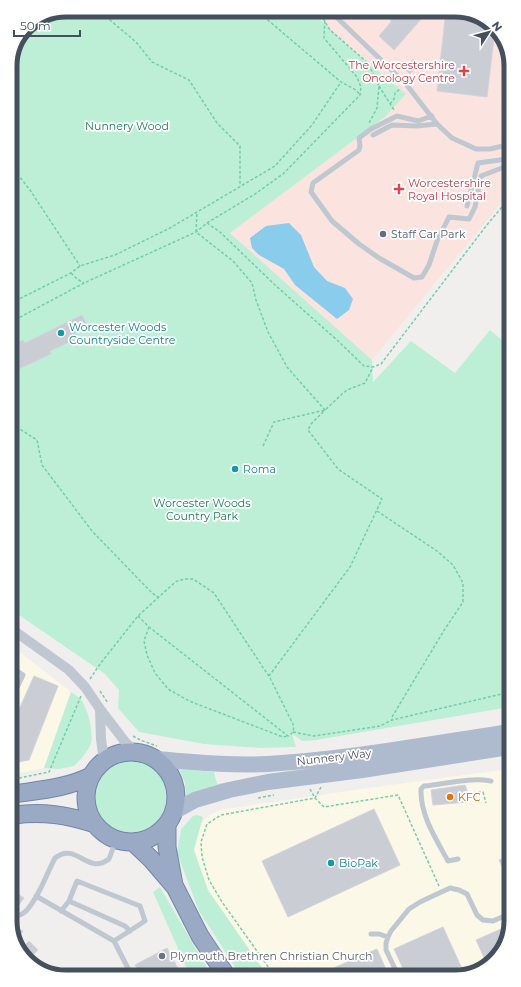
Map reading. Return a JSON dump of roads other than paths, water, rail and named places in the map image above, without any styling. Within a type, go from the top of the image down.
[{"type":"highway","points":[[136,752],[145,754],[158,753],[172,776],[176,787],[177,799],[175,811],[167,826],[156,835],[145,840],[133,842],[116,840],[100,830],[95,824],[86,802],[86,790],[91,776],[104,761],[118,754],[136,752]]},
{"type":"highway","points":[[17,794],[65,786],[91,776]]},
{"type":"highway","points":[[17,815],[34,813],[70,816],[95,824]]},
{"type":"highway","points":[[167,826],[167,847],[175,887]]},
{"type":"highway","points":[[133,842],[151,859],[175,887],[200,936],[223,970]]},
{"type":"main road","name":"Nunnery Way","points":[[158,753],[226,764],[268,764],[336,758],[504,733]]},
{"type":"main road","name":"Nunnery Way","points":[[175,811],[195,800],[230,790],[268,782],[504,748]]},
{"type":"main road","points":[[485,751],[504,755]]},
{"type":"street","points":[[17,633],[88,683],[100,709],[126,743],[136,752]]},
{"type":"street","points":[[100,709],[101,739],[104,761]]},
{"type":"lane","points":[[336,17],[406,84],[437,124],[452,138],[476,149],[490,149],[504,146]]},
{"type":"lane","points":[[432,116],[418,121],[397,116],[372,128],[359,138],[359,150],[313,182],[311,192],[332,221],[359,244],[379,258],[414,278],[422,277],[429,266],[437,241],[449,217],[469,219],[475,207],[481,176],[504,167]]},
{"type":"lane","points":[[373,135],[392,125],[416,126],[437,124]]},
{"type":"lane","points":[[467,206],[478,163],[504,160]]},
{"type":"lane","points":[[17,671],[22,675],[17,687]]},
{"type":"lane","points":[[458,859],[448,861],[424,812],[420,800],[421,789],[424,786],[468,780],[491,781]]},
{"type":"lane","points":[[17,916],[26,911],[36,896],[55,858],[60,855],[71,853],[91,863],[99,864],[109,859],[116,840]]},
{"type":"lane","points":[[61,911],[69,901],[77,882],[140,906],[145,920],[114,941]]},
{"type":"lane","points":[[395,970],[386,950],[386,943],[391,931],[408,909],[440,892],[450,888],[467,894],[477,915],[483,920],[493,921],[504,916]]},
{"type":"lane","points":[[36,896],[114,941],[129,970]]},
{"type":"lane","points":[[69,901],[125,926],[130,931]]},
{"type":"lane","points":[[372,934],[379,934],[388,937]]},
{"type":"water","points":[[289,223],[301,235],[314,267],[327,281],[345,288],[353,299],[349,310],[337,319],[295,285],[284,269],[259,255],[252,248],[250,238],[266,226]]},
{"type":"place","name":"The Worcestershire Oncology Centre","points":[[464,71]]},
{"type":"place","name":"Worcestershire Royal Hospital","points":[[399,189]]},
{"type":"place","name":"Staff Car Park","points":[[383,234]]},
{"type":"place","name":"Worcester Woods Countryside Centre","points":[[61,333]]},
{"type":"place","name":"Roma","points":[[235,469]]},
{"type":"place","name":"KFC","points":[[450,797]]},
{"type":"place","name":"BioPak","points":[[331,863]]},
{"type":"place","name":"Plymouth Brethren Christian Church","points":[[162,956]]},
{"type":"park label","name":"Nunnery Wood","points":[[127,126]]},
{"type":"park label","name":"Worcester Woods Country Park","points":[[202,509]]}]
